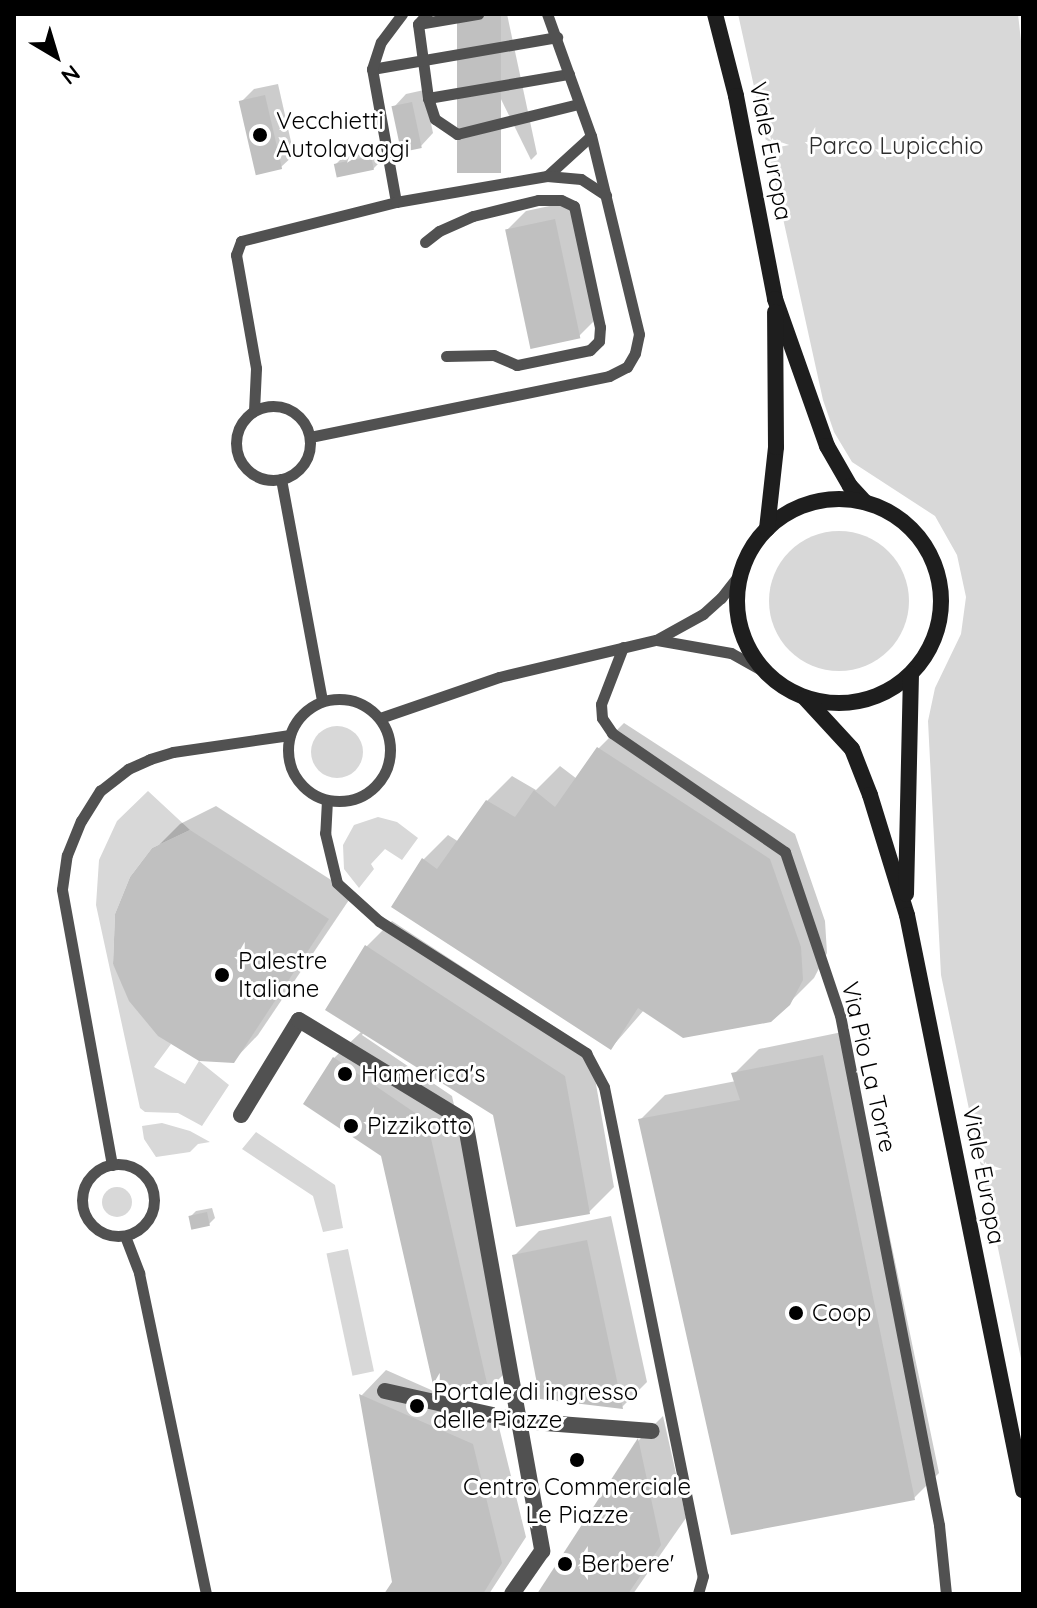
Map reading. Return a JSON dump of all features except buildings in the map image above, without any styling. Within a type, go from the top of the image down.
[{"type":"street","name":"Viale Europa","points":[[715,14],[736,96],[775,299],[827,446],[850,486],[865,502]]},
{"type":"street","name":"Viale Europa","points":[[767,529],[776,447],[775,299]]},
{"type":"street","points":[[835,499],[865,502],[901,519],[919,537],[935,564],[942,598],[936,634],[911,674],[887,691],[859,701],[838,703],[805,698],[767,673],[750,652],[739,622],[737,600],[742,571],[767,529],[801,507],[835,499]]},
{"type":"street","name":"Viale Europa","points":[[907,915],[911,674]]},
{"type":"street","name":"Viale Europa","points":[[805,698],[852,749],[870,795],[907,915],[1023,1490]]},
{"type":"street","points":[[241,1115],[299,1020],[465,1121],[542,1551],[512,1594]]},
{"type":"street","points":[[385,1391],[519,1421],[652,1431]]},
{"type":"lane","points":[[396,202],[372,69],[381,42],[402,14]]},
{"type":"lane","points":[[427,14],[418,24],[428,98],[435,119],[457,134],[578,104]]},
{"type":"lane","points":[[418,24],[478,14]]},
{"type":"lane","points":[[310,437],[609,376],[627,367],[635,353],[639,334],[591,136],[547,14]]},
{"type":"lane","points":[[372,69],[557,37]]},
{"type":"lane","points":[[428,98],[569,74]]},
{"type":"lane","points":[[547,176],[591,136]]},
{"type":"lane","points":[[254,411],[256,368],[236,255],[241,241],[396,202],[547,176],[571,175],[606,195]]},
{"type":"lane","points":[[425,242],[439,231],[473,216],[538,200],[561,200],[574,206],[600,327],[599,341],[590,350],[517,365],[494,355],[446,356]]},
{"type":"lane","points":[[274,406],[293,412],[301,418],[310,437],[310,448],[300,468],[281,479],[261,478],[251,473],[238,457],[240,426],[254,411],[274,406]]},
{"type":"lane","points":[[281,479],[322,701]]},
{"type":"lane","points":[[380,718],[499,677],[656,640],[703,614],[721,598],[742,571]]},
{"type":"lane","points":[[656,640],[731,653],[767,673]]},
{"type":"lane","name":"Via Pio La Torre","points":[[623,647],[601,704],[602,718],[612,733],[785,852],[840,1015],[939,1525],[946,1594]]},
{"type":"lane","points":[[354,700],[380,718],[391,746],[385,775],[376,787],[361,797],[344,802],[327,800],[299,783],[291,768],[290,735],[297,721],[322,701],[354,700]]},
{"type":"lane","points":[[112,1165],[62,889],[67,855],[81,821],[100,791],[128,769],[150,759],[173,752],[290,735]]},
{"type":"lane","points":[[327,800],[325,833],[337,883],[379,921],[586,1053],[604,1087],[703,1576],[698,1594]]},
{"type":"lane","points":[[112,1165],[136,1169],[151,1187],[154,1199],[143,1227],[125,1236],[104,1234],[88,1221],[81,1201],[87,1181],[94,1173],[112,1165]]},
{"type":"lane","points":[[125,1236],[139,1273],[206,1594]]},
{"type":"green space","name":"Parco Lupicchio","points":[[738,14],[1018,14],[1023,59],[1023,1368],[941,975],[928,721],[935,688],[961,634],[966,597],[957,555],[935,516],[852,462],[834,432],[823,400]]},
{"type":"green space","points":[[839,531],[866,536],[889,551],[904,574],[909,601],[904,628],[889,651],[866,666],[839,671],[812,666],[789,651],[774,628],[769,601],[774,574],[789,551],[812,536]]},
{"type":"green space","points":[[337,726],[355,734],[363,752],[355,770],[337,778],[319,770],[311,752],[319,734]]},
{"type":"green space","points":[[148,791],[190,830],[152,848],[130,877],[115,914],[113,964],[171,1044],[154,1067],[185,1084],[199,1061],[229,1085],[202,1126],[178,1113],[145,1112],[140,1108],[96,905],[99,860],[117,821]]},
{"type":"green space","points":[[378,817],[397,822],[418,838],[402,860],[385,849],[371,864],[374,869],[359,888],[344,869],[343,845],[354,825]]},
{"type":"green space","points":[[162,1123],[190,1131],[210,1142],[198,1144],[190,1152],[156,1157],[144,1139],[142,1126]]},
{"type":"green space","points":[[256,1132],[335,1185],[343,1228],[323,1232],[313,1196],[242,1149]]},
{"type":"green space","points":[[117,1187],[123,1188],[131,1196],[131,1208],[123,1216],[117,1217],[111,1216],[103,1208],[102,1202],[103,1196],[111,1188]]},
{"type":"green space","points":[[348,1249],[374,1371],[352,1376],[326,1254]]},
{"type":"place","name":"Vecchietti Autolavaggi","points":[[260,135]]},
{"type":"place","name":"Palestre Italiane","points":[[222,975]]},
{"type":"place","name":"Hamerica's","points":[[345,1074]]},
{"type":"place","name":"Pizzikotto","points":[[351,1126]]},
{"type":"place","name":"Coop","points":[[796,1313]]},
{"type":"place","name":"Portale di ingresso delle Piazze","points":[[417,1406]]},
{"type":"place","name":"Centro Commerciale Le Piazze","points":[[577,1460]]},
{"type":"place","name":"Berbere'","points":[[565,1564]]}]
